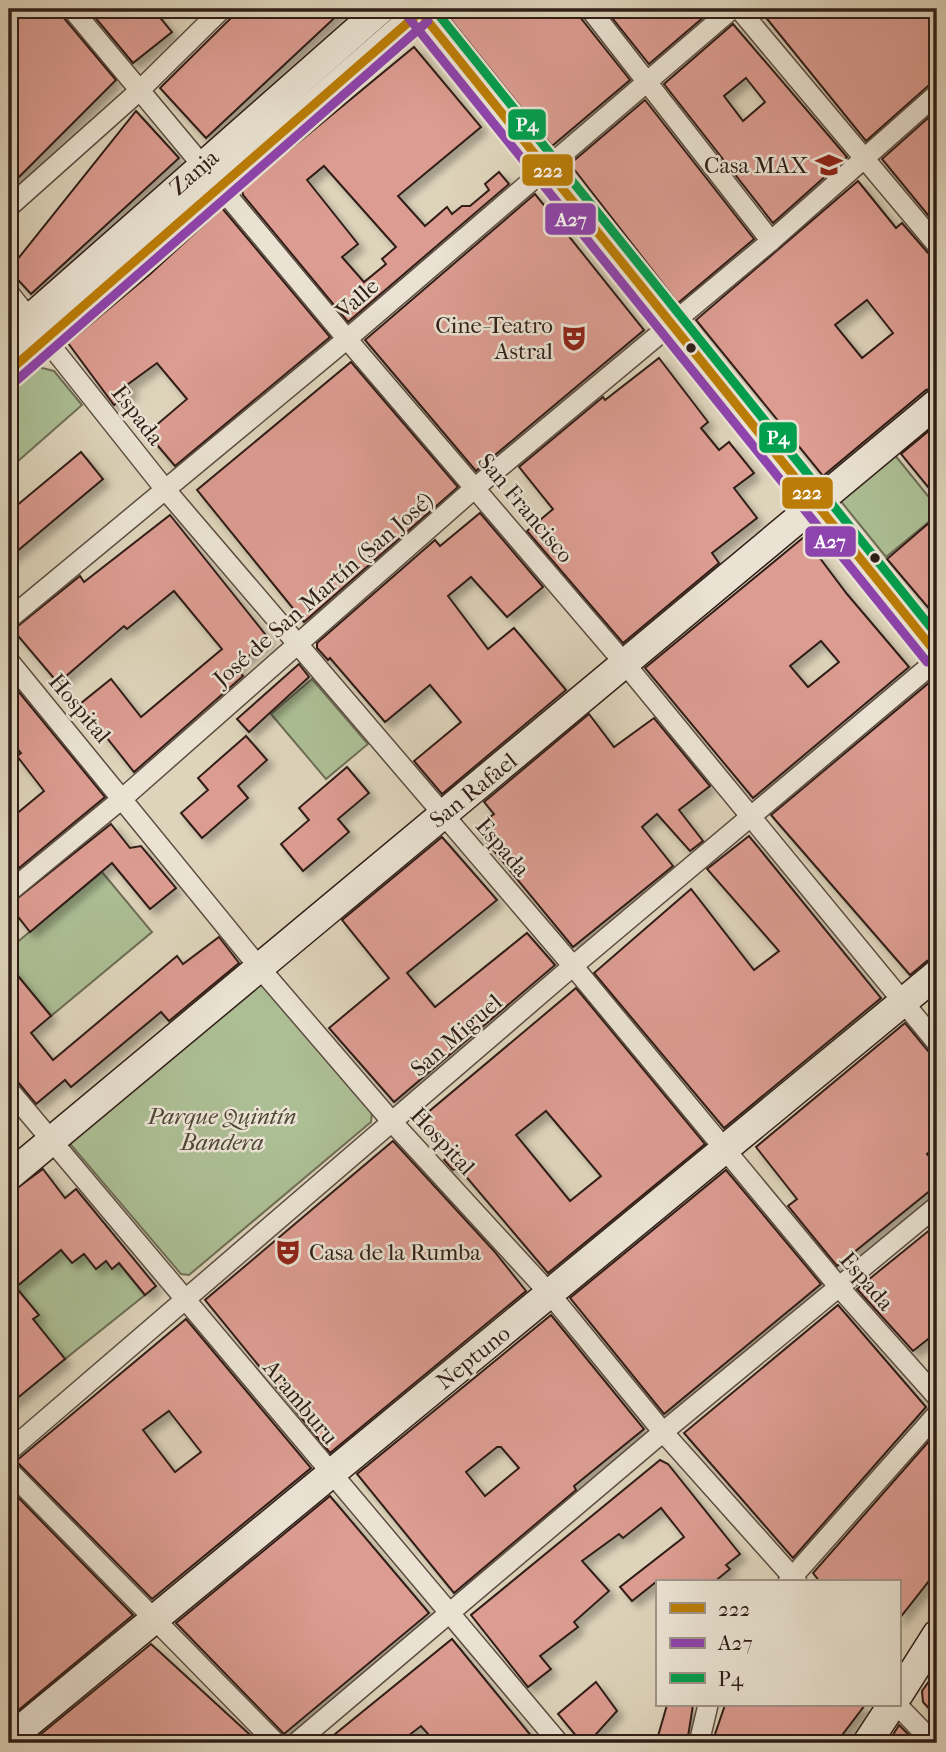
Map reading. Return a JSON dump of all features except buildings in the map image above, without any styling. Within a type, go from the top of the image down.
[{"type":"main road","points":[[421,10],[545,169],[937,654]]},
{"type":"street","name":"San Francisco","points":[[72,9],[347,339],[626,665],[937,1043]]},
{"type":"street","points":[[9,207],[139,91],[222,9]]},
{"type":"street","name":"Zanja","points":[[212,175],[381,9]]},
{"type":"street","points":[[590,9],[771,241]]},
{"type":"street","name":"Valle","points":[[9,620],[164,488],[347,339],[732,9]]},
{"type":"street","points":[[739,9],[937,245]]},
{"type":"street","name":"Zanja","points":[[9,371],[28,331],[212,175],[421,10]]},
{"type":"street","name":"José de San Martín (San José)","points":[[9,891],[123,798],[476,487],[771,241],[937,94]]},
{"type":"street","name":"Espada","points":[[9,293],[28,331],[573,966],[839,1287],[937,1397]]},
{"type":"street","name":"San Rafael","points":[[9,1176],[258,966],[626,665],[937,404]]},
{"type":"street","name":"San Miguel","points":[[9,1451],[573,966],[751,820],[937,660]]},
{"type":"street","name":"Hospital","points":[[9,662],[258,966],[393,1123],[550,1294],[663,1432],[792,1580]]},
{"type":"street","name":"Neptuno","points":[[9,1739],[937,974]]},
{"type":"street","name":"Aramburu","points":[[9,1090],[559,1743]]},
{"type":"street","points":[[296,1743],[663,1432],[937,1206]]},
{"type":"street","points":[[792,1580],[937,1413]]},
{"type":"street","points":[[9,1471],[276,1743]]},
{"type":"street","points":[[900,1692],[937,1634]]},
{"type":"street","points":[[699,1743],[708,1706]]},
{"type":"street","points":[[867,1743],[891,1706]]},
{"type":"street","points":[[898,1706],[934,1743]]},
{"type":"green space","points":[[38,367],[54,371],[82,405],[9,469],[9,384],[26,370]]},
{"type":"green space","points":[[894,454],[937,507],[937,515],[886,557],[839,499]]},
{"type":"green space","points":[[312,679],[368,744],[326,779],[271,714]]},
{"type":"green space","points":[[102,872],[152,932],[51,1016],[9,965],[9,949]]},
{"type":"green space","name":"Parque Quintín Bandera","points":[[255,982],[264,984],[372,1112],[371,1122],[189,1275],[181,1274],[71,1145],[72,1136]]},
{"type":"green space","points":[[61,1250],[72,1263],[84,1254],[96,1269],[106,1261],[112,1268],[119,1263],[145,1295],[65,1359],[33,1319],[38,1315],[16,1287]]},
{"type":"transit line","name":"222","points":[[418,9],[937,654]]},
{"type":"transit line","name":"P4","points":[[434,9],[937,635]]},
{"type":"transit line","name":"222","points":[[9,371],[420,12]]},
{"type":"transit line","name":"A27","points":[[408,17],[927,662]]},
{"type":"transit line","name":"A27","points":[[17,380],[428,21]]},
{"type":"place","name":"Casa MAX","points":[[829,165]]},
{"type":"place","name":"Cine-Teatro Astral","points":[[574,338]]},
{"type":"place","name":"Casa de la Rumba","points":[[288,1252]]}]
